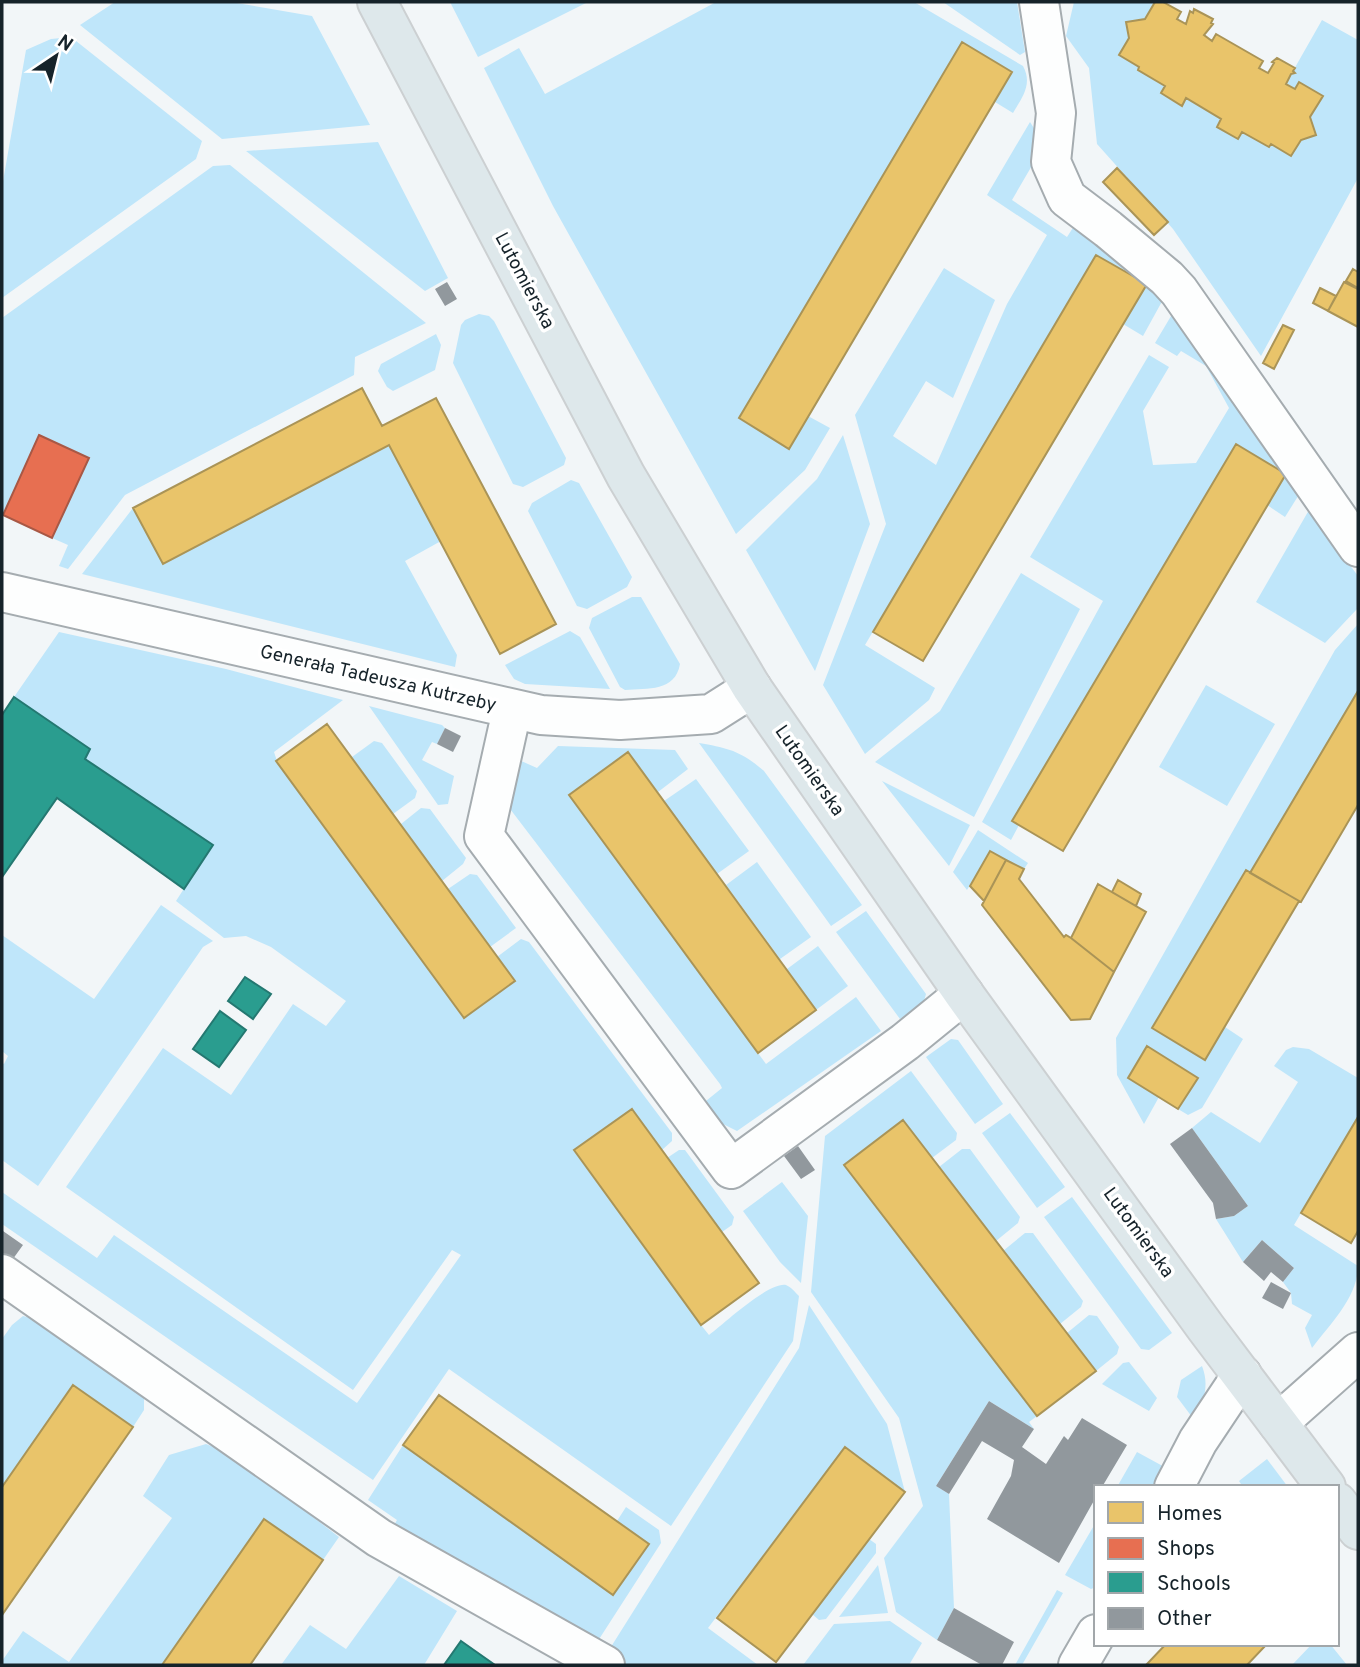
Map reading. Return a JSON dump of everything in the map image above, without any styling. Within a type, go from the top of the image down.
[{"type":"main road","name":"Lutomierska","points":[[377,2],[626,476],[752,688],[964,994],[1324,1485]]},
{"type":"main road","points":[[1339,1505],[1358,1530]]},
{"type":"street","points":[[1039,2],[1056,113],[1051,162],[1067,198],[1108,229],[1179,291],[1358,547]]},
{"type":"street","name":"Generała Tadeusza Kutrzeby","points":[[4,597],[541,715],[620,720],[711,714],[752,688]]},
{"type":"street","points":[[512,710],[484,836],[731,1169],[905,1042],[964,994]]},
{"type":"street","points":[[2,1274],[379,1538],[605,1665]]},
{"type":"street","points":[[1278,1423],[1358,1352]]},
{"type":"street","points":[[1175,1485],[1198,1441],[1242,1375]]},
{"type":"street","points":[[1077,1665],[1094,1637]]},
{"type":"shaded area","points":[[115,2],[231,2],[312,16],[370,125],[222,139],[80,25]]},
{"type":"shaded area","points":[[450,2],[588,2],[478,57]]},
{"type":"shaded area","points":[[716,2],[914,2],[1023,66],[1027,79],[1025,91],[1013,113],[995,102],[1012,72],[961,43],[739,418],[788,448],[808,416],[830,428],[805,470],[736,534],[553,206],[484,68],[519,48],[545,94]]},
{"type":"shaded area","points":[[943,2],[1017,2],[1025,52],[1020,55]]},
{"type":"shaded area","points":[[1074,2],[1155,2],[1145,19],[1126,22],[1138,70],[1165,86],[1161,93],[1181,106],[1186,98],[1268,147],[1271,144],[1291,156],[1301,140],[1316,135],[1302,99],[1286,84],[1291,74],[1295,73],[1293,71],[1322,20],[1358,40],[1358,178],[1261,356],[1173,229],[1097,144],[1089,68],[1066,36]]},
{"type":"shaded area","points":[[71,37],[202,141],[196,159],[2,298],[2,187],[26,50],[51,39]]},
{"type":"shaded area","points":[[1030,122],[1039,136],[1037,157],[1012,200],[1067,237],[1078,220],[1165,296],[1143,336],[1123,324],[1146,284],[1096,255],[865,645],[935,688],[929,700],[865,754],[823,685],[886,524],[855,415],[944,268],[995,300],[953,398],[926,381],[893,436],[936,465],[1007,304],[1047,235],[987,195]]},
{"type":"shaded area","points":[[378,142],[448,278],[425,291],[246,151]]},
{"type":"shaded area","points":[[230,165],[426,323],[355,357],[354,375],[125,495],[68,569],[59,566],[68,545],[52,538],[88,458],[39,435],[2,517],[2,318],[213,166]]},
{"type":"shaded area","points":[[1177,306],[1300,493],[1285,517],[1267,505],[1235,445],[1013,821],[1019,825],[1011,840],[982,822],[1103,601],[1030,557],[1149,355],[1169,367],[1143,411],[1153,465],[1196,463],[1229,408],[1206,366],[1181,351],[1177,356],[1155,343]]},
{"type":"shaded area","points":[[479,314],[489,316],[494,321],[566,458],[564,465],[523,487],[513,484],[453,363],[461,325],[465,320]]},
{"type":"shaded area","points":[[436,334],[441,345],[435,370],[393,391],[387,387],[378,371],[381,364]]},
{"type":"shaded area","points":[[843,435],[870,524],[815,671],[746,550],[817,479]]},
{"type":"shaded area","points":[[389,445],[441,541],[405,561],[457,655],[455,667],[82,574],[133,508],[163,564]]},
{"type":"shaded area","points":[[571,480],[579,483],[632,577],[627,587],[587,609],[577,606],[528,511],[532,503]]},
{"type":"shaded area","points":[[1309,510],[1358,576],[1358,608],[1325,643],[1256,602]]},
{"type":"shaded area","points":[[1021,573],[1080,609],[974,817],[875,762],[940,711]]},
{"type":"shaded area","points":[[632,597],[641,597],[680,664],[673,680],[659,687],[625,690],[620,687],[589,628],[592,618]]},
{"type":"shaded area","points":[[1358,624],[1358,691],[1250,873],[1245,871],[1153,1028],[1205,1059],[1225,1027],[1243,1039],[1202,1108],[1188,1115],[1178,1109],[1197,1077],[1147,1046],[1128,1077],[1159,1097],[1144,1124],[1117,1075],[1116,1038],[1335,650]]},
{"type":"shaded area","points":[[570,631],[580,637],[610,689],[525,684],[514,679],[505,665]]},
{"type":"shaded area","points":[[59,632],[226,669],[343,700],[274,752],[277,761],[463,1018],[497,957],[521,939],[529,942],[672,1133],[672,1141],[662,1150],[632,1109],[574,1151],[701,1325],[709,1335],[758,1297],[778,1286],[786,1285],[799,1296],[793,1341],[671,1526],[449,1369],[373,1480],[2,1224],[2,1192],[97,1258],[114,1235],[357,1403],[461,1255],[452,1250],[353,1390],[66,1187],[163,1048],[231,1095],[293,1004],[326,1026],[346,1001],[271,947],[246,936],[224,938],[176,901],[212,845],[85,759],[90,749],[14,697]]},
{"type":"shaded area","points":[[1206,685],[1275,724],[1227,806],[1159,767]]},
{"type":"shaded area","points":[[369,706],[445,728],[437,744],[432,742],[422,760],[454,776],[448,804],[438,805]]},
{"type":"shaded area","points":[[374,741],[382,743],[417,791],[415,798],[393,814],[352,757]]},
{"type":"shaded area","points":[[699,743],[734,751],[764,771],[862,905],[831,926]]},
{"type":"shaded area","points":[[558,746],[675,750],[688,769],[658,792],[628,752],[570,795],[766,1064],[856,997],[881,1031],[737,1131],[717,1121],[701,1105],[722,1088],[720,1084],[507,805],[519,760],[537,768]]},
{"type":"shaded area","points":[[696,779],[749,851],[717,874],[664,801]]},
{"type":"shaded area","points":[[882,781],[970,825],[949,866]]},
{"type":"shaded area","points":[[421,808],[430,809],[466,858],[463,864],[442,881],[401,824]]},
{"type":"shaded area","points":[[978,830],[1028,863],[1024,869],[990,852],[967,890],[953,872]]},
{"type":"shaded area","points":[[757,862],[811,937],[780,959],[726,885]]},
{"type":"shaded area","points":[[470,874],[477,875],[516,928],[490,947],[448,889]]},
{"type":"shaded area","points":[[161,905],[213,941],[203,947],[38,1186],[2,1160],[2,1063],[4,1064],[8,1056],[2,1051],[2,935],[94,999]]},
{"type":"shaded area","points":[[866,911],[926,994],[924,1001],[900,1019],[836,932]]},
{"type":"shaded area","points":[[818,946],[848,986],[816,1010],[787,969]]},
{"type":"shaded area","points":[[951,1039],[958,1040],[1003,1104],[975,1124],[926,1057]]},
{"type":"shaded area","points":[[1293,1047],[1309,1049],[1358,1078],[1358,1117],[1294,1225],[1358,1266],[1357,1277],[1348,1299],[1312,1348],[1305,1328],[1312,1315],[1292,1304],[1291,1293],[1283,1282],[1294,1268],[1262,1240],[1243,1262],[1216,1219],[1234,1216],[1248,1206],[1192,1128],[1211,1112],[1260,1143],[1298,1082],[1274,1066],[1286,1050]]},
{"type":"shaded area","points":[[911,1071],[957,1133],[956,1140],[932,1158],[903,1120],[845,1165],[1037,1416],[1029,1422],[1034,1429],[989,1401],[936,1486],[949,1494],[954,1608],[937,1640],[896,1612],[884,1558],[923,1506],[899,1418],[811,1292],[825,1136]]},
{"type":"shaded area","points":[[1010,1113],[1065,1187],[1037,1208],[982,1133]]},
{"type":"shaded area","points":[[962,1149],[970,1149],[1020,1217],[1018,1223],[996,1241],[939,1167]]},
{"type":"shaded area","points":[[679,1150],[685,1150],[734,1217],[732,1225],[722,1232],[667,1158]]},
{"type":"shaded area","points":[[782,1182],[808,1216],[801,1283],[780,1262],[743,1211]]},
{"type":"shaded area","points":[[1072,1197],[1172,1333],[1149,1350],[1141,1349],[1044,1217]]},
{"type":"shaded area","points":[[1025,1233],[1033,1233],[1083,1301],[1081,1307],[1060,1324],[1003,1251]]},
{"type":"shaded area","points":[[809,1305],[887,1424],[905,1492],[845,1447],[708,1628],[758,1665],[626,1665],[610,1656],[609,1650],[799,1348]]},
{"type":"shaded area","points":[[1089,1315],[1097,1316],[1119,1347],[1117,1354],[1096,1371],[1067,1333]]},
{"type":"shaded area","points":[[23,1316],[34,1319],[144,1398],[144,1410],[133,1427],[73,1385],[2,1487],[2,1339]]},
{"type":"shaded area","points":[[1129,1362],[1157,1398],[1149,1411],[1102,1384],[1123,1363]]},
{"type":"shaded area","points":[[1202,1366],[1205,1387],[1195,1421],[1177,1397],[1181,1380]]},
{"type":"shaded area","points":[[206,1444],[231,1454],[339,1537],[323,1560],[264,1519],[162,1665],[2,1665],[2,1661],[23,1631],[69,1662],[172,1518],[143,1496],[169,1455]]},
{"type":"shaded area","points":[[403,1445],[613,1594],[617,1521],[626,1507],[659,1530],[661,1543],[594,1647],[389,1534],[397,1520],[368,1500]]},
{"type":"shaded area","points":[[1137,1452],[1170,1470],[1161,1485],[1118,1485]]},
{"type":"shaded area","points":[[1267,1459],[1286,1485],[1242,1485],[1239,1481]]},
{"type":"shaded area","points":[[1094,1525],[1094,1588],[1091,1589],[1065,1575]]},
{"type":"shaded area","points":[[869,1539],[876,1544],[876,1553],[826,1619],[819,1620],[812,1614]]},
{"type":"shaded area","points":[[878,1565],[888,1613],[839,1617]]},
{"type":"shaded area","points":[[399,1576],[457,1611],[424,1665],[281,1665],[310,1625],[346,1649]]},
{"type":"shaded area","points":[[1057,1590],[1063,1593],[1022,1665],[1015,1665]]},
{"type":"shaded area","points":[[890,1621],[922,1643],[909,1665],[803,1665],[834,1624]]},
{"type":"shaded area","points":[[1310,1646],[1332,1646],[1347,1665],[1292,1665]]},
{"type":"building: Homes","points":[[1155,2],[1163,2],[1181,12],[1177,19],[1186,24],[1190,11],[1193,13],[1194,9],[1213,19],[1213,24],[1204,35],[1212,41],[1216,34],[1263,61],[1259,68],[1268,73],[1274,63],[1272,62],[1277,58],[1295,68],[1295,73],[1291,74],[1286,84],[1295,89],[1299,82],[1323,96],[1310,117],[1316,135],[1301,140],[1291,156],[1242,132],[1238,139],[1217,127],[1221,119],[1186,98],[1182,106],[1161,93],[1165,86],[1119,55],[1129,38],[1126,22],[1145,19]]},
{"type":"building: Homes","points":[[962,42],[1012,72],[789,449],[739,418]]},
{"type":"building: Homes","points":[[1117,168],[1168,222],[1154,235],[1103,182]]},
{"type":"building: Homes","points":[[1096,255],[1147,284],[923,661],[873,632]]},
{"type":"building: Homes","points":[[1353,269],[1358,272],[1358,288],[1346,281]]},
{"type":"building: Homes","points":[[1344,282],[1358,289],[1358,327],[1328,311]]},
{"type":"building: Homes","points":[[1320,288],[1336,296],[1328,311],[1313,303]]},
{"type":"building: Homes","points":[[1283,325],[1294,330],[1274,369],[1263,363]]},
{"type":"building: Homes","points":[[362,388],[382,426],[436,398],[556,624],[500,654],[389,445],[163,564],[133,508]]},
{"type":"building: Homes","points":[[1236,444],[1286,474],[1063,851],[1012,821]]},
{"type":"building: Homes","points":[[1358,691],[1358,805],[1301,902],[1250,873]]},
{"type":"building: Homes","points":[[327,724],[515,981],[464,1018],[276,761]]},
{"type":"building: Homes","points":[[628,752],[816,1010],[758,1053],[569,795]]},
{"type":"building: Homes","points":[[990,851],[1006,860],[984,901],[970,886]]},
{"type":"building: Homes","points":[[1006,860],[1024,869],[1019,879],[1064,937],[1066,935],[1071,938],[1114,972],[1090,1019],[1071,1020],[982,905]]},
{"type":"building: Homes","points":[[1246,870],[1299,901],[1205,1060],[1152,1028]]},
{"type":"building: Homes","points":[[1118,880],[1141,894],[1136,906],[1112,892]]},
{"type":"building: Homes","points":[[1098,884],[1146,912],[1114,972],[1071,938]]},
{"type":"building: Homes","points":[[1147,1046],[1198,1078],[1178,1109],[1128,1078]]},
{"type":"building: Homes","points":[[632,1109],[759,1283],[701,1325],[574,1150]]},
{"type":"building: Homes","points":[[1358,1117],[1358,1231],[1351,1243],[1301,1213]]},
{"type":"building: Homes","points":[[903,1120],[1096,1371],[1037,1416],[844,1165]]},
{"type":"building: Homes","points":[[73,1385],[133,1427],[2,1615],[2,1487]]},
{"type":"building: Homes","points":[[439,1395],[649,1544],[613,1595],[403,1445]]},
{"type":"building: Homes","points":[[845,1447],[905,1492],[776,1662],[717,1618]]},
{"type":"building: Homes","points":[[264,1519],[323,1560],[250,1665],[162,1665]]},
{"type":"building: Homes","points":[[1164,1646],[1265,1646],[1247,1665],[1146,1665]]},
{"type":"building: Shops","points":[[39,435],[89,458],[52,538],[3,515]]},
{"type":"building: Schools","points":[[14,697],[90,749],[85,759],[213,845],[184,889],[57,798],[2,877],[2,715]]},
{"type":"building: Schools","points":[[245,977],[271,994],[253,1019],[228,1001]]},
{"type":"building: Schools","points":[[220,1011],[246,1030],[219,1067],[193,1049]]},
{"type":"building: Schools","points":[[461,1641],[495,1665],[444,1665]]},
{"type":"building: Other","points":[[447,282],[457,299],[445,306],[435,289]]},
{"type":"building: Other","points":[[445,728],[461,736],[453,752],[437,744]]},
{"type":"building: Other","points":[[1192,1128],[1248,1206],[1234,1216],[1216,1219],[1213,1203],[1170,1144]]},
{"type":"building: Other","points":[[798,1146],[815,1170],[801,1179],[784,1156]]},
{"type":"building: Other","points":[[3,1231],[23,1245],[10,1263],[2,1257]]},
{"type":"building: Other","points":[[1262,1240],[1294,1268],[1283,1282],[1271,1272],[1264,1281],[1243,1262]]},
{"type":"building: Other","points":[[1271,1282],[1291,1293],[1283,1309],[1262,1298]]},
{"type":"building: Other","points":[[989,1401],[1034,1429],[1022,1447],[1046,1464],[1064,1436],[1068,1440],[1082,1418],[1127,1445],[1103,1485],[1094,1485],[1094,1501],[1059,1563],[987,1519],[1011,1476],[1014,1460],[982,1441],[949,1494],[936,1486]]},
{"type":"building: Other","points":[[954,1608],[1014,1642],[1002,1665],[982,1665],[937,1640]]}]
